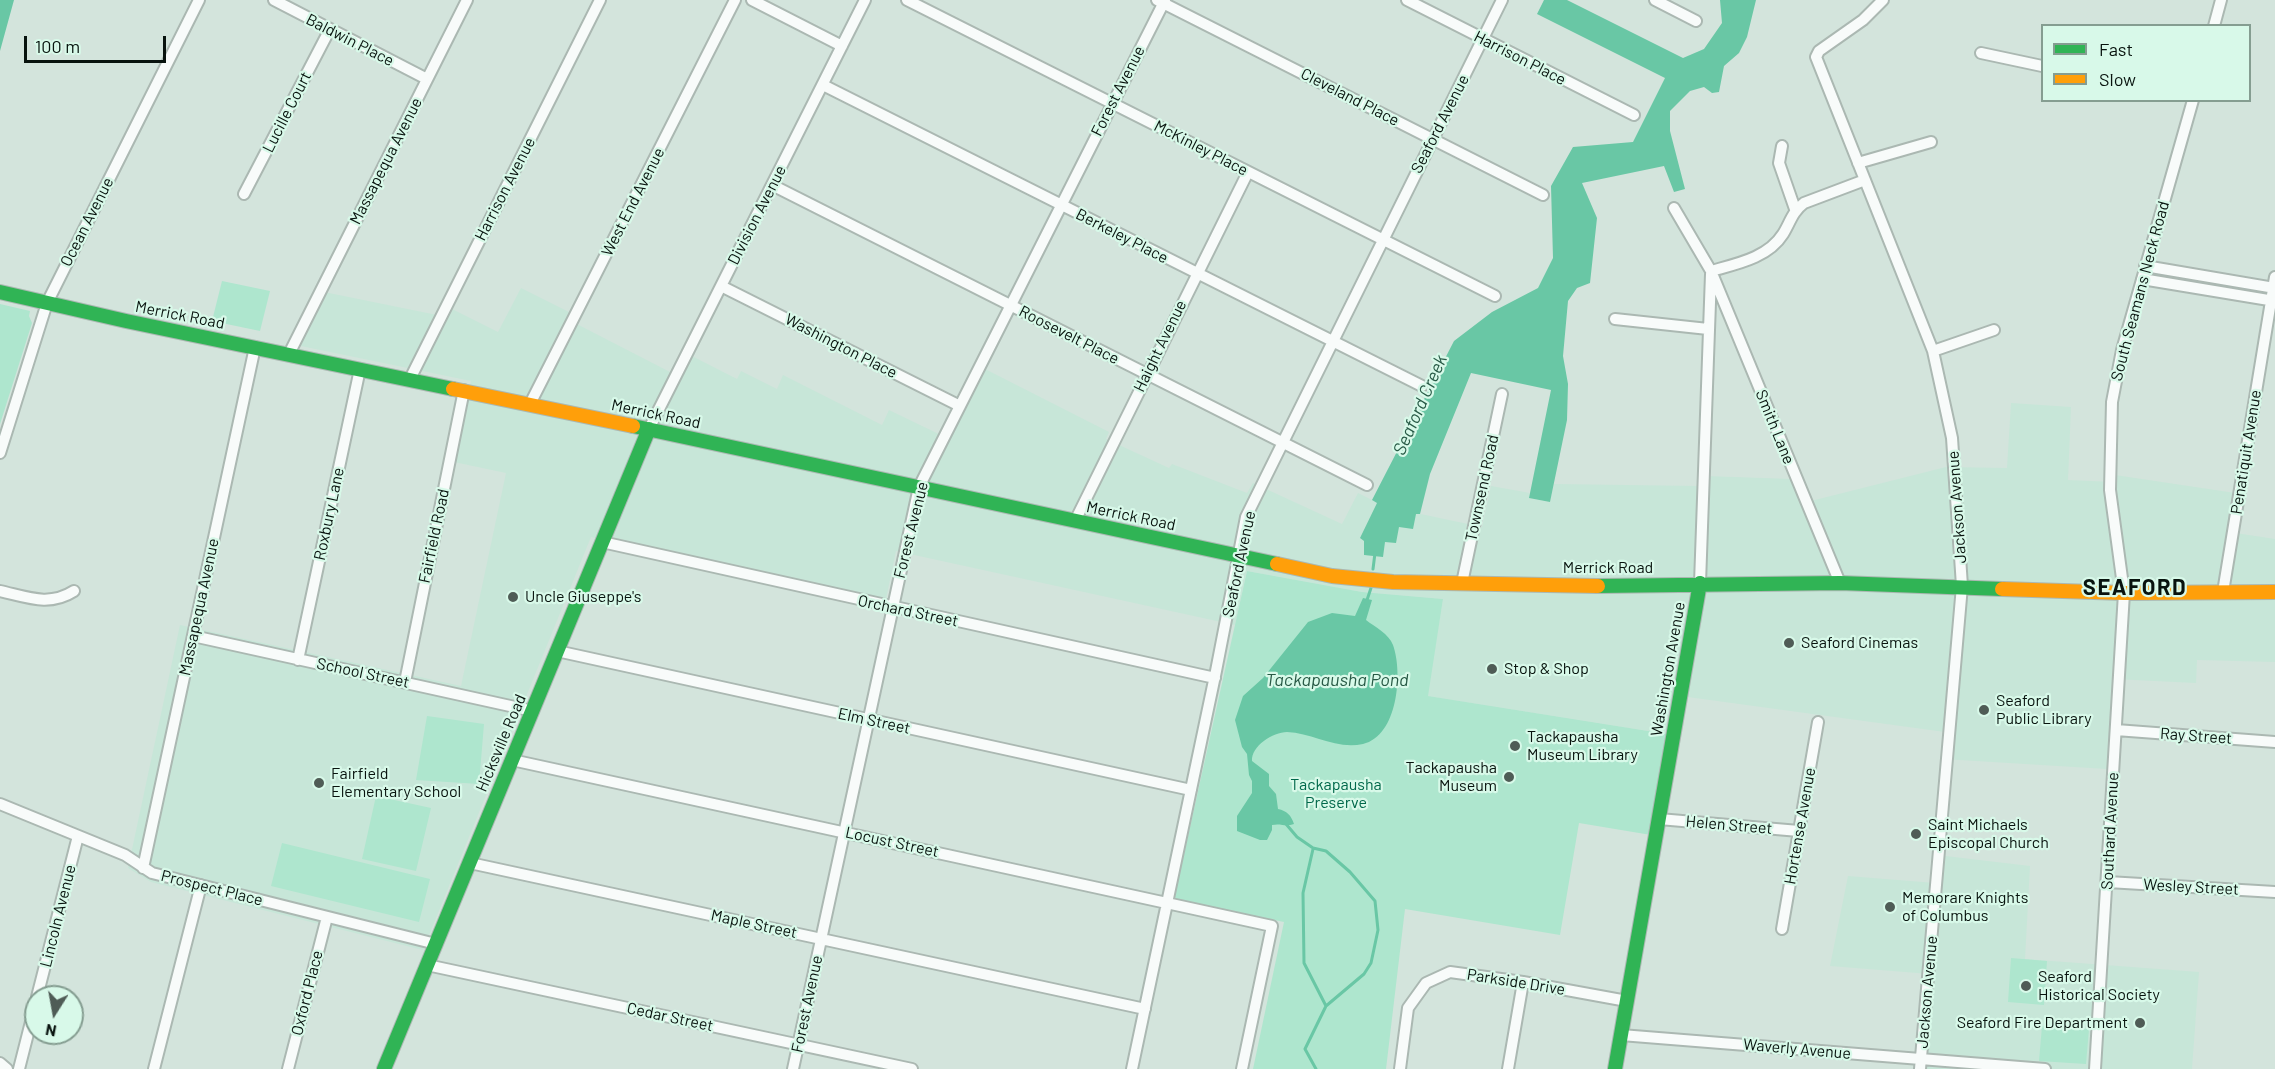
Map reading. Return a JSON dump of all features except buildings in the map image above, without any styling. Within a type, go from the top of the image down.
[{"type":"main road","name":"Merrick Road","points":[[0,292],[1332,576],[1393,582],[1615,586],[1700,583],[1840,584],[1962,586],[2124,593],[2275,592]]},
{"type":"main road","name":"Hicksville Road","points":[[385,1069],[649,429]]},
{"type":"main road","name":"Washington Avenue","points":[[1615,1069],[1700,583]]},
{"type":"street","name":"Ocean Avenue","points":[[0,453],[48,303],[199,0]]},
{"type":"street","name":"Baldwin Place","points":[[274,0],[427,79]]},
{"type":"street","name":"Massapequa Avenue","points":[[289,354],[467,0]]},
{"type":"street","name":"Harrison Avenue","points":[[410,379],[600,0]]},
{"type":"street","name":"West End Avenue","points":[[531,404],[735,0]]},
{"type":"street","points":[[752,0],[842,46]]},
{"type":"street","name":"Division Avenue","points":[[649,429],[866,0]]},
{"type":"street","name":"McKinley Place","points":[[907,0],[1495,296]]},
{"type":"street","name":"Harrison Place","points":[[1407,0],[1634,115]]},
{"type":"street","name":"Seaford Avenue","points":[[1132,1069],[1248,511],[1502,0]]},
{"type":"street","points":[[1655,0],[1696,21]]},
{"type":"street","name":"Jackson Avenue","points":[[1883,0],[1863,20],[1820,51],[1816,57],[1933,351],[1952,438],[1962,586],[1920,1064]]},
{"type":"street","points":[[2215,24],[2221,0]]},
{"type":"street","name":"Forest Avenue","points":[[793,1069],[919,487],[1162,1]]},
{"type":"street","name":"Cleveland Place","points":[[1162,1],[1543,195]]},
{"type":"street","name":"Lucille Court","points":[[244,194],[330,29]]},
{"type":"street","points":[[1982,54],[2041,66]]},
{"type":"street","name":"Berkeley Place","points":[[823,85],[1422,386]]},
{"type":"street","name":"South Seamans Neck Road","points":[[2124,593],[2110,489],[2112,402],[2122,350],[2192,102]]},
{"type":"street","points":[[1858,163],[1931,142]]},
{"type":"street","points":[[1782,146],[1779,163],[1795,209]]},
{"type":"street","name":"Haight Avenue","points":[[1075,521],[1248,172]]},
{"type":"street","points":[[1711,271],[1747,261],[1766,251],[1783,235],[1795,209],[1804,203],[1865,180]]},
{"type":"street","name":"Roosevelt Place","points":[[772,185],[1367,484]]},
{"type":"street","name":"Smith Lane","points":[[1674,208],[1711,271],[1840,584]]},
{"type":"street","points":[[2145,266],[2274,284]]},
{"type":"street","name":"Washington Avenue","points":[[1700,583],[1707,328],[1711,271]]},
{"type":"street","points":[[2142,279],[2273,301]]},
{"type":"street","name":"Penatiquit Avenue","points":[[2223,592],[2274,284]]},
{"type":"street","name":"Washington Place","points":[[722,286],[960,406]]},
{"type":"street","points":[[1615,319],[1707,328]]},
{"type":"street","points":[[1933,351],[1995,330]]},
{"type":"street","name":"Massapequa Avenue","points":[[142,868],[255,346]]},
{"type":"street","name":"Roxbury Lane","points":[[298,660],[360,369]]},
{"type":"street","name":"Fairfield Road","points":[[405,682],[464,390]]},
{"type":"street","name":"Townsend Road","points":[[1462,583],[1502,394]]},
{"type":"street","name":"Orchard Street","points":[[602,543],[1215,678]]},
{"type":"street","points":[[0,591],[54,601],[74,591]]},
{"type":"street","name":"Southard Avenue","points":[[2095,1069],[2124,593]]},
{"type":"street","name":"School Street","points":[[193,636],[533,711]]},
{"type":"street","name":"Elm Street","points":[[557,651],[1191,790]]},
{"type":"street","name":"Hortense Avenue","points":[[1782,929],[1818,722]]},
{"type":"street","name":"Ray Street","points":[[2116,730],[2275,742]]},
{"type":"street","name":"Locust Street","points":[[512,760],[1272,926],[1242,1069]]},
{"type":"street","name":"Prospect Place","points":[[0,804],[125,855],[152,873],[436,944]]},
{"type":"street","name":"Helen Street","points":[[1659,819],[1799,831]]},
{"type":"street","name":"Lincoln Avenue","points":[[40,985],[78,836]]},
{"type":"street","name":"Maple Street","points":[[470,862],[1144,1009]]},
{"type":"street","name":"Wesley Street","points":[[2108,882],[2275,892]]},
{"type":"street","points":[[154,1069],[201,885]]},
{"type":"street","name":"Oxford Place","points":[[288,1069],[327,917]]},
{"type":"street","name":"Cedar Street","points":[[427,965],[912,1069]]},
{"type":"street","name":"Parkside Drive","points":[[1400,1069],[1408,1008],[1426,983],[1450,972],[1523,982],[1627,1001]]},
{"type":"street","points":[[1508,1069],[1523,982]]},
{"type":"street","name":"Waverly Avenue","points":[[1621,1035],[1920,1064],[2045,1069]]},
{"type":"street","points":[[19,1069],[25,1045]]},
{"type":"street","points":[[0,1064],[7,1069]]},
{"type":"shaded area","points":[[521,288],[569,312],[567,319],[670,372],[682,351],[737,379],[741,371],[777,389],[783,375],[882,425],[889,410],[949,439],[985,369],[1109,432],[1106,439],[1169,468],[1172,464],[1247,493],[1253,483],[1342,524],[1358,493],[1378,503],[1360,538],[1364,541],[1365,556],[1385,542],[1416,513],[1482,527],[1491,486],[1530,493],[1529,498],[1550,502],[1554,484],[1699,486],[1705,476],[1792,479],[1803,503],[1946,467],[2007,468],[2011,403],[2071,407],[2068,480],[2114,482],[2115,475],[2235,493],[2229,532],[2275,539],[2275,662],[2197,660],[2196,683],[2113,679],[2107,769],[1943,759],[1945,732],[1673,695],[1667,734],[1427,696],[1443,599],[1362,592],[1247,571],[1235,625],[896,551],[886,599],[591,537],[423,950],[151,882],[128,868],[180,625],[461,686],[506,473],[454,462],[471,381],[296,345],[324,292],[437,315],[442,304],[498,332]]},
{"type":"shaded area","points":[[1937,855],[2030,866],[2025,959],[2199,972],[2192,1069],[1921,1069],[1930,974],[1830,966],[1848,876],[1935,883]]},
{"type":"green space","points":[[222,281],[270,291],[260,331],[212,321]]},
{"type":"green space","points":[[0,304],[30,311],[29,316],[32,323],[0,424]]},
{"type":"green space","name":"Tackapausha Preserve","points":[[1247,571],[1362,592],[1443,599],[1428,696],[1667,734],[1651,835],[1579,823],[1560,935],[1405,909],[1386,1069],[1253,1069],[1284,922],[1174,899]]},
{"type":"green space","points":[[427,716],[484,724],[479,784],[416,780]]},
{"type":"green space","points":[[376,796],[431,808],[416,871],[362,859]]},
{"type":"green space","points":[[282,843],[430,879],[419,922],[271,886]]},
{"type":"green space","points":[[2011,958],[2047,961],[2044,1005],[2008,1002]]},
{"type":"green space","points":[[2042,1026],[2089,1029],[2086,1064],[2039,1061]]},
{"type":"water","points":[[0,0],[14,0],[0,51]]},
{"type":"water","points":[[1544,0],[1567,0],[1683,58],[1704,49],[1722,23],[1720,0],[1756,0],[1747,37],[1739,53],[1724,66],[1719,92],[1712,93],[1704,87],[1690,91],[1670,111],[1670,131],[1685,189],[1674,192],[1664,166],[1582,183],[1597,218],[1590,283],[1577,288],[1568,301],[1563,356],[1568,384],[1567,420],[1550,502],[1529,498],[1551,390],[1471,373],[1430,474],[1420,514],[1416,514],[1413,529],[1399,527],[1396,543],[1385,542],[1383,557],[1364,555],[1364,541],[1360,538],[1377,503],[1372,500],[1454,341],[1492,312],[1538,288],[1553,258],[1551,186],[1573,147],[1633,142],[1665,78],[1537,14]]},
{"type":"water","name":"Tackapausha Pond","points":[[1363,598],[1372,600],[1366,620],[1388,637],[1396,657],[1397,687],[1391,717],[1375,739],[1363,744],[1343,745],[1287,732],[1275,734],[1264,741],[1255,750],[1252,761],[1269,774],[1269,786],[1276,794],[1278,809],[1288,814],[1294,824],[1272,825],[1267,840],[1260,840],[1237,831],[1237,816],[1252,793],[1247,754],[1242,747],[1235,720],[1243,696],[1263,678],[1308,622],[1332,613],[1355,616]]},
{"type":"waterway","name":"Seaford Creek","points":[[1373,569],[1375,553]]},
{"type":"waterway","name":"Seaford Creek","points":[[1366,603],[1371,588]]},
{"type":"waterway","name":"Seaford Creek","points":[[1286,824],[1297,837],[1313,848],[1326,851],[1350,872],[1375,901],[1378,930],[1371,963],[1364,974],[1326,1006],[1305,1049],[1316,1069]]},
{"type":"waterway","points":[[1313,849],[1303,893],[1304,963],[1326,1006]]},
{"type":"traffic: fast","points":[[0,292],[126,321],[453,389]]},
{"type":"traffic: fast","points":[[633,426],[1277,564]]},
{"type":"traffic: fast","points":[[384,1069],[649,429]]},
{"type":"traffic: fast","points":[[1615,1069],[1700,583]]},
{"type":"traffic: fast","points":[[1598,586],[1840,583],[2002,589]]},
{"type":"traffic: slow","points":[[453,389],[633,426]]},
{"type":"traffic: slow","points":[[1277,564],[1332,576],[1393,582],[1598,586]]},
{"type":"traffic: slow","points":[[2002,589],[2124,593],[2275,592]]},
{"type":"place","name":"Uncle Giuseppe's","points":[[513,597]]},
{"type":"place","name":"Seaford Cinemas","points":[[1789,643]]},
{"type":"place","name":"Stop & Shop","points":[[1492,669]]},
{"type":"place","name":"Seaford Public Library","points":[[1984,710]]},
{"type":"place","name":"Tackapausha Museum Library","points":[[1515,746]]},
{"type":"place","name":"Tackapausha Museum","points":[[1509,777]]},
{"type":"place","name":"Fairfield Elementary School","points":[[319,783]]},
{"type":"place","name":"Saint Michaels Episcopal Church","points":[[1916,834]]},
{"type":"place","name":"Memorare Knights of Columbus","points":[[1890,907]]},
{"type":"place","name":"Seaford Historical Society","points":[[2026,986]]},
{"type":"place","name":"Seaford Fire Department","points":[[2140,1023]]},
{"type":"district","name":"SEAFORD","points":[[2135,588]]}]
